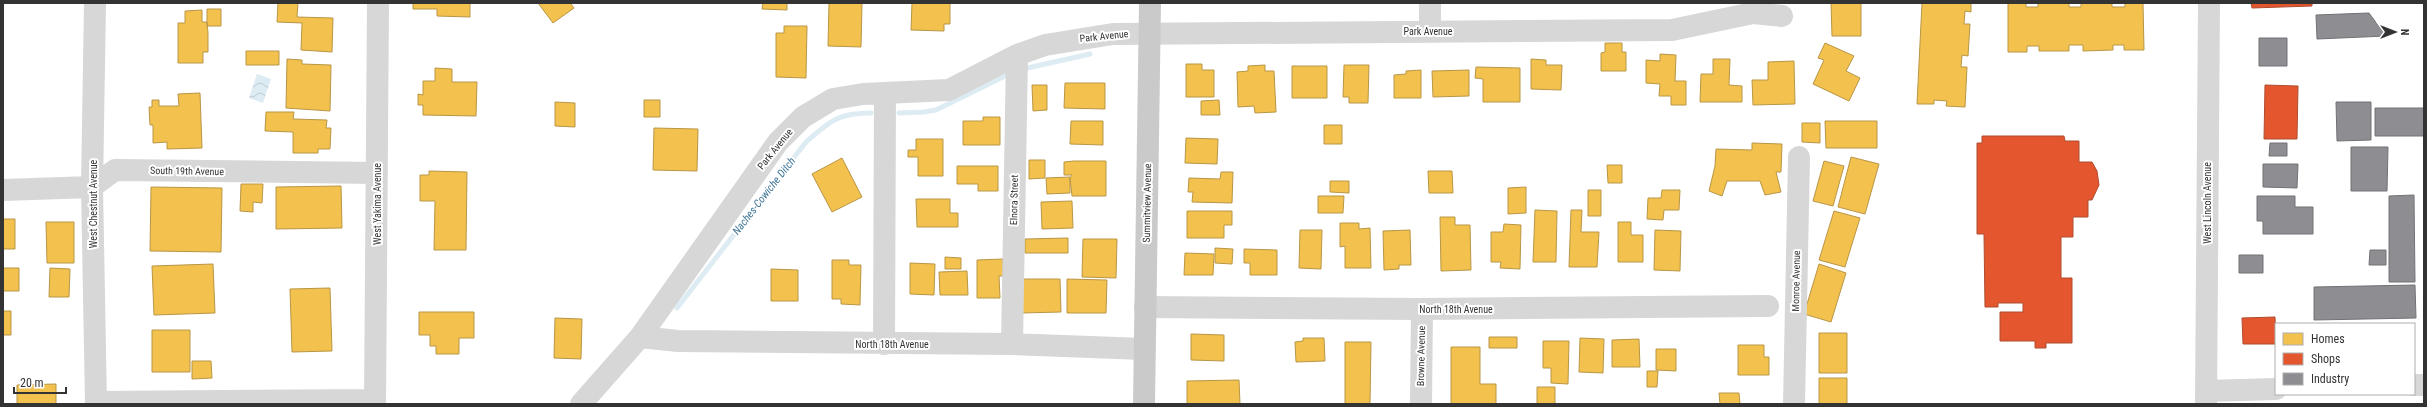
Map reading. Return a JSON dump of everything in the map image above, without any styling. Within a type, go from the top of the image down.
[{"type":"main road","name":"Summitview Avenue","points":[[1144,404],[1150,3]]},
{"type":"street","name":"West Chestnut Avenue","points":[[95,3],[92,186],[96,403]]},
{"type":"street","name":"West Yakima Avenue","points":[[375,402],[378,3]]},
{"type":"street","points":[[1430,3],[1430,31]]},
{"type":"street","name":"West Lincoln Avenue","points":[[2206,397],[2209,3]]},
{"type":"street","name":"Park Avenue","points":[[590,400],[640,337],[778,142],[803,117],[833,99],[885,93],[949,90],[1016,66],[1045,45],[1082,38],[1150,33],[1672,30],[1752,13],[1782,16]]},
{"type":"street","name":"Elnora Street","points":[[1012,344],[1016,66]]},
{"type":"street","points":[[884,344],[885,93]]},
{"type":"street","name":"Monroe Avenue","points":[[1794,404],[1799,157]]},
{"type":"street","name":"South 19th Avenue","points":[[92,186],[115,170],[377,173]]},
{"type":"street","points":[[3,190],[92,186]]},
{"type":"street","name":"North 18th Avenue","points":[[1145,307],[1422,309],[1768,306]]},
{"type":"street","name":"Browne Avenue","points":[[1421,404],[1422,309]]},
{"type":"street","name":"North 18th Avenue","points":[[640,337],[678,341],[1012,344],[1144,349]]},
{"type":"street","points":[[2206,397],[2275,389]]},
{"type":"street","points":[[96,403],[375,402]]},
{"type":"water","points":[[257,74],[271,79],[263,103],[249,98]]},
{"type":"building: Homes","points":[[278,3],[298,3],[297,17],[333,18],[332,52],[301,50],[302,23],[277,22]]},
{"type":"building: Homes","points":[[413,3],[470,3],[470,17],[437,16],[437,9],[413,9]]},
{"type":"building: Homes","points":[[538,3],[570,3],[574,8],[553,23]]},
{"type":"building: Homes","points":[[763,3],[787,3],[787,10],[762,9]]},
{"type":"building: Homes","points":[[829,3],[862,3],[861,47],[828,46]]},
{"type":"building: Homes","points":[[912,3],[950,3],[950,24],[944,24],[944,31],[911,30]]},
{"type":"building: Homes","points":[[1831,3],[1861,3],[1861,36],[1832,36]]},
{"type":"building: Homes","points":[[1922,3],[1971,3],[1971,12],[1965,11],[1964,24],[1970,24],[1968,56],[1962,55],[1961,67],[1967,67],[1965,107],[1946,106],[1947,101],[1934,100],[1934,104],[1917,104]]},
{"type":"building: Homes","points":[[2008,3],[2026,3],[2026,7],[2038,7],[2038,3],[2069,3],[2069,7],[2081,7],[2081,3],[2112,3],[2112,7],[2125,7],[2125,3],[2143,3],[2144,50],[2124,50],[2124,45],[2113,45],[2113,50],[2083,51],[2083,45],[2069,45],[2069,51],[2039,51],[2039,46],[2027,46],[2027,52],[2008,52]]},
{"type":"building: Homes","points":[[207,9],[221,9],[221,26],[207,26]]},
{"type":"building: Homes","points":[[202,10],[202,22],[207,22],[208,52],[203,52],[203,63],[178,63],[178,23],[185,23],[185,11]]},
{"type":"building: Homes","points":[[784,26],[807,26],[806,78],[776,77],[776,33],[784,33]]},
{"type":"building: Homes","points":[[1605,43],[1622,43],[1622,52],[1626,52],[1626,71],[1601,71],[1601,53],[1605,52]]},
{"type":"building: Homes","points":[[1825,43],[1854,56],[1846,71],[1860,78],[1849,101],[1813,84],[1824,60],[1818,58]]},
{"type":"building: Homes","points":[[246,51],[279,51],[279,65],[246,65]]},
{"type":"building: Homes","points":[[1660,54],[1676,55],[1675,81],[1686,81],[1686,105],[1671,105],[1671,96],[1659,96],[1660,84],[1646,83],[1646,60],[1660,61]]},
{"type":"building: Homes","points":[[287,59],[302,60],[302,64],[331,65],[330,111],[286,108]]},
{"type":"building: Homes","points":[[1531,59],[1546,60],[1546,65],[1562,65],[1561,90],[1531,89]]},
{"type":"building: Homes","points":[[1713,59],[1730,59],[1729,85],[1742,86],[1742,102],[1700,102],[1701,74],[1713,74]]},
{"type":"building: Homes","points":[[1794,61],[1795,104],[1753,105],[1752,80],[1768,80],[1768,62]]},
{"type":"building: Homes","points":[[1186,64],[1202,64],[1202,70],[1214,70],[1214,97],[1186,97]]},
{"type":"building: Homes","points":[[1265,65],[1265,71],[1274,71],[1276,112],[1255,113],[1254,106],[1238,107],[1237,72],[1248,71],[1248,66]]},
{"type":"building: Homes","points":[[1344,65],[1369,65],[1368,103],[1349,103],[1349,97],[1343,97]]},
{"type":"building: Homes","points":[[1292,66],[1327,66],[1327,98],[1292,98]]},
{"type":"building: Homes","points":[[1476,67],[1520,68],[1520,102],[1483,102],[1483,79],[1475,78]]},
{"type":"building: Homes","points":[[435,68],[452,69],[452,82],[477,82],[476,116],[423,115],[423,105],[418,105],[418,94],[423,95],[423,81],[435,81]]},
{"type":"building: Homes","points":[[1421,70],[1421,98],[1394,98],[1394,75],[1406,74],[1406,71]]},
{"type":"building: Homes","points":[[1469,70],[1469,96],[1433,97],[1432,71]]},
{"type":"building: Homes","points":[[1065,83],[1105,83],[1105,109],[1064,108]]},
{"type":"building: Homes","points":[[1032,85],[1047,85],[1047,110],[1033,111]]},
{"type":"building: Homes","points":[[200,93],[202,148],[167,149],[167,142],[153,143],[153,125],[150,125],[149,107],[152,107],[152,100],[159,100],[159,106],[179,106],[178,94]]},
{"type":"building: Homes","points":[[644,100],[660,100],[660,117],[644,117]]},
{"type":"building: Homes","points":[[1219,100],[1220,115],[1201,115],[1201,101]]},
{"type":"building: Homes","points":[[555,102],[575,103],[575,127],[555,126]]},
{"type":"building: Homes","points":[[266,112],[294,112],[293,119],[327,120],[326,128],[331,128],[330,149],[318,149],[318,153],[293,153],[293,132],[265,131]]},
{"type":"building: Homes","points":[[983,117],[1000,117],[1000,145],[963,145],[963,121],[983,121]]},
{"type":"building: Homes","points":[[1071,121],[1103,121],[1103,145],[1070,144]]},
{"type":"building: Homes","points":[[1825,121],[1877,121],[1877,148],[1826,148]]},
{"type":"building: Homes","points":[[1802,123],[1820,123],[1820,143],[1802,142]]},
{"type":"building: Homes","points":[[1324,125],[1342,125],[1342,144],[1324,144]]},
{"type":"building: Homes","points":[[654,128],[698,129],[697,171],[653,170]]},
{"type":"building: Homes","points":[[1186,138],[1218,139],[1217,164],[1185,163]]},
{"type":"building: Homes","points":[[916,139],[943,139],[943,176],[918,176],[918,157],[908,157],[908,150],[916,150]]},
{"type":"building: Homes","points":[[1752,143],[1782,144],[1781,172],[1776,172],[1781,192],[1765,195],[1760,181],[1727,181],[1722,196],[1709,191],[1715,166],[1716,149],[1752,150]]},
{"type":"building: Homes","points":[[1851,157],[1879,164],[1865,214],[1838,207]]},
{"type":"building: Homes","points":[[842,158],[862,197],[832,212],[812,174]]},
{"type":"building: Homes","points":[[1029,160],[1045,160],[1045,178],[1029,179]]},
{"type":"building: Homes","points":[[1106,161],[1106,196],[1072,196],[1070,178],[1072,175],[1064,175],[1064,162]]},
{"type":"building: Homes","points":[[1824,161],[1844,166],[1833,206],[1813,201]]},
{"type":"building: Homes","points":[[1607,165],[1622,165],[1622,183],[1608,183]]},
{"type":"building: Homes","points":[[957,166],[998,166],[998,191],[978,191],[978,184],[957,184]]},
{"type":"building: Homes","points":[[429,171],[467,172],[466,250],[434,250],[435,201],[420,201],[420,175],[429,175]]},
{"type":"building: Homes","points":[[1428,171],[1452,171],[1453,193],[1429,193]]},
{"type":"building: Homes","points":[[1221,172],[1233,172],[1232,203],[1192,202],[1193,192],[1188,192],[1189,178],[1220,179]]},
{"type":"building: Homes","points":[[1070,177],[1070,193],[1047,194],[1046,178]]},
{"type":"building: Homes","points":[[1330,181],[1349,181],[1349,193],[1330,192]]},
{"type":"building: Homes","points":[[241,184],[263,184],[262,203],[253,202],[253,212],[240,211]]},
{"type":"building: Homes","points":[[341,186],[342,228],[276,229],[276,187]]},
{"type":"building: Homes","points":[[151,187],[222,188],[221,252],[150,251]]},
{"type":"building: Homes","points":[[1526,187],[1526,213],[1508,214],[1508,188]]},
{"type":"building: Homes","points":[[1588,190],[1601,190],[1601,216],[1588,216]]},
{"type":"building: Homes","points":[[1662,190],[1680,190],[1679,210],[1664,210],[1663,220],[1647,219],[1648,198],[1661,198]]},
{"type":"building: Homes","points":[[1318,196],[1344,196],[1343,213],[1318,213]]},
{"type":"building: Homes","points":[[916,199],[950,199],[950,213],[958,213],[958,227],[917,227]]},
{"type":"building: Homes","points":[[1072,201],[1073,228],[1042,229],[1041,202]]},
{"type":"building: Homes","points":[[1535,210],[1557,211],[1556,262],[1533,262]]},
{"type":"building: Homes","points":[[1571,210],[1582,210],[1581,232],[1599,232],[1597,267],[1569,267]]},
{"type":"building: Homes","points":[[1187,211],[1232,211],[1232,225],[1224,225],[1224,238],[1187,238]]},
{"type":"building: Homes","points":[[1834,211],[1860,218],[1845,267],[1819,260]]},
{"type":"building: Homes","points":[[1440,217],[1455,217],[1455,225],[1470,225],[1471,270],[1441,271]]},
{"type":"building: Homes","points":[[3,219],[15,219],[15,249],[3,249]]},
{"type":"building: Homes","points":[[46,222],[74,222],[74,263],[47,263]]},
{"type":"building: Homes","points":[[1618,222],[1631,222],[1631,235],[1643,235],[1643,262],[1618,262]]},
{"type":"building: Homes","points":[[1340,223],[1359,223],[1359,229],[1370,228],[1371,268],[1345,268],[1345,246],[1340,247]]},
{"type":"building: Homes","points":[[1504,224],[1521,225],[1520,269],[1500,268],[1501,262],[1491,262],[1491,232],[1503,232]]},
{"type":"building: Homes","points":[[1300,230],[1322,230],[1321,269],[1299,268]]},
{"type":"building: Homes","points":[[1410,230],[1411,265],[1399,265],[1399,269],[1384,270],[1383,231]]},
{"type":"building: Homes","points":[[1655,230],[1681,231],[1680,271],[1654,270]]},
{"type":"building: Homes","points":[[1068,238],[1068,253],[1025,253],[1025,239]]},
{"type":"building: Homes","points":[[1083,239],[1117,239],[1116,278],[1082,277]]},
{"type":"building: Homes","points":[[1215,248],[1233,249],[1232,264],[1215,263]]},
{"type":"building: Homes","points":[[1244,249],[1277,250],[1277,275],[1250,275],[1250,263],[1244,263]]},
{"type":"building: Homes","points":[[1185,253],[1214,254],[1213,275],[1184,275]]},
{"type":"building: Homes","points":[[945,257],[961,258],[961,269],[945,269]]},
{"type":"building: Homes","points":[[1003,259],[1003,276],[999,276],[1000,298],[977,298],[977,260]]},
{"type":"building: Homes","points":[[832,260],[849,260],[849,265],[861,265],[860,305],[841,304],[841,299],[832,299]]},
{"type":"building: Homes","points":[[910,263],[935,264],[934,295],[910,294]]},
{"type":"building: Homes","points":[[213,264],[215,313],[154,315],[152,266]]},
{"type":"building: Homes","points":[[1819,264],[1846,273],[1831,322],[1804,314]]},
{"type":"building: Homes","points":[[3,268],[19,268],[19,291],[3,291]]},
{"type":"building: Homes","points":[[50,268],[70,269],[69,297],[49,297]]},
{"type":"building: Homes","points":[[771,269],[798,270],[798,301],[771,301]]},
{"type":"building: Homes","points":[[967,271],[968,295],[940,295],[939,272]]},
{"type":"building: Homes","points":[[1022,279],[1060,279],[1061,312],[1022,313]]},
{"type":"building: Homes","points":[[1067,279],[1107,280],[1106,313],[1067,313]]},
{"type":"building: Homes","points":[[330,288],[332,351],[292,352],[290,289]]},
{"type":"building: Homes","points":[[3,311],[11,311],[11,335],[3,335]]},
{"type":"building: Homes","points":[[419,312],[474,312],[474,338],[459,338],[459,354],[436,354],[436,346],[430,346],[430,335],[419,335]]},
{"type":"building: Homes","points":[[555,318],[582,319],[581,359],[554,358]]},
{"type":"building: Homes","points":[[152,330],[190,330],[190,372],[152,372]]},
{"type":"building: Homes","points":[[1819,333],[1847,333],[1847,373],[1819,373]]},
{"type":"building: Homes","points":[[1191,334],[1224,335],[1224,361],[1191,360]]},
{"type":"building: Homes","points":[[1489,337],[1517,337],[1517,348],[1489,348]]},
{"type":"building: Homes","points":[[1303,338],[1324,338],[1325,361],[1296,362],[1295,342],[1303,341]]},
{"type":"building: Homes","points":[[1580,338],[1604,339],[1603,373],[1579,372]]},
{"type":"building: Homes","points":[[1639,339],[1640,367],[1612,367],[1612,340]]},
{"type":"building: Homes","points":[[1543,341],[1569,341],[1568,384],[1551,383],[1551,368],[1543,368]]},
{"type":"building: Homes","points":[[1345,342],[1371,342],[1370,404],[1345,404]]},
{"type":"building: Homes","points":[[1738,345],[1764,345],[1764,357],[1769,357],[1769,375],[1738,375]]},
{"type":"building: Homes","points":[[1451,347],[1480,347],[1480,384],[1496,384],[1496,404],[1451,404]]},
{"type":"building: Homes","points":[[1656,349],[1676,349],[1676,371],[1656,370]]},
{"type":"building: Homes","points":[[192,361],[211,361],[212,378],[192,379]]},
{"type":"building: Homes","points":[[1647,371],[1658,371],[1657,387],[1647,387]]},
{"type":"building: Homes","points":[[1819,378],[1847,378],[1847,404],[1819,404]]},
{"type":"building: Homes","points":[[1239,380],[1240,404],[1187,404],[1187,381]]},
{"type":"building: Homes","points":[[56,384],[56,404],[17,404],[17,385]]},
{"type":"building: Homes","points":[[1537,387],[1555,387],[1555,404],[1537,404]]},
{"type":"building: Homes","points":[[1719,393],[1739,393],[1740,404],[1720,404]]},
{"type":"building: Shops","points":[[2251,3],[2312,3],[2312,6],[2252,8]]},
{"type":"building: Shops","points":[[2265,85],[2298,86],[2297,139],[2264,139]]},
{"type":"building: Shops","points":[[1982,136],[2064,136],[2065,141],[2079,141],[2079,162],[2092,162],[2097,171],[2099,185],[2092,200],[2088,200],[2088,217],[2073,217],[2073,237],[2061,237],[2061,278],[2072,278],[2072,343],[2046,343],[2046,348],[2035,348],[2035,341],[2000,341],[2000,312],[2023,312],[2023,303],[1998,303],[1998,307],[1985,307],[1984,234],[1977,234],[1977,143],[1982,143]]},
{"type":"building: Shops","points":[[2275,317],[2275,344],[2243,344],[2242,318]]},
{"type":"building: Industry","points":[[2369,13],[2386,36],[2317,39],[2316,15]]},
{"type":"building: Industry","points":[[2259,38],[2287,38],[2287,66],[2259,66]]},
{"type":"building: Industry","points":[[2336,102],[2371,102],[2371,140],[2337,141]]},
{"type":"building: Industry","points":[[2375,108],[2424,108],[2424,136],[2375,136]]},
{"type":"building: Industry","points":[[2270,143],[2287,143],[2287,156],[2269,156]]},
{"type":"building: Industry","points":[[2351,147],[2388,147],[2387,191],[2351,191]]},
{"type":"building: Industry","points":[[2263,164],[2298,164],[2297,188],[2263,187]]},
{"type":"building: Industry","points":[[2414,195],[2415,282],[2389,282],[2389,196]]},
{"type":"building: Industry","points":[[2257,196],[2295,196],[2295,207],[2313,207],[2313,234],[2263,234],[2263,221],[2257,221]]},
{"type":"building: Industry","points":[[2370,250],[2386,250],[2386,265],[2369,265]]},
{"type":"building: Industry","points":[[2239,255],[2263,255],[2263,273],[2239,273]]},
{"type":"building: Industry","points":[[2415,285],[2416,318],[2314,320],[2314,287]]},
{"type":"waterway","name":"Naches-Cowiche Ditch","points":[[1023,69],[1090,54]]},
{"type":"waterway","name":"Naches-Cowiche Ditch","points":[[899,113],[936,110],[1011,73]]},
{"type":"waterway","name":"Naches-Cowiche Ditch","points":[[677,308],[806,142],[835,120],[860,113],[871,113]]}]
